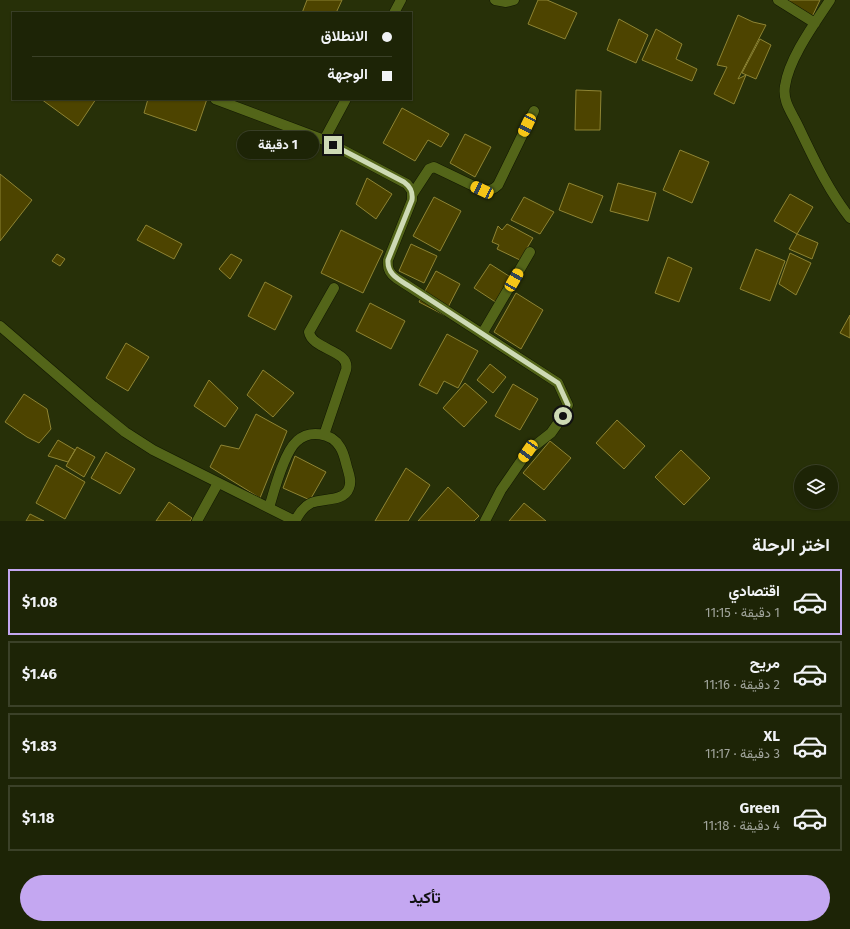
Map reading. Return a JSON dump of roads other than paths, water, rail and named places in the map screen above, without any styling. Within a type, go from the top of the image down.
[{"type":"street","points":[[395,12],[401,0]]},
{"type":"street","points":[[496,0],[506,2],[514,0]]},
{"type":"street","points":[[778,0],[815,23]]},
{"type":"street","points":[[830,0],[792,64],[785,86],[785,99],[823,178],[839,204],[850,218]]},
{"type":"street","points":[[218,100],[324,140],[407,184],[410,188],[412,196]]},
{"type":"street","points":[[324,140],[345,100]]},
{"type":"street","points":[[485,521],[501,490],[528,451],[551,433],[563,416],[568,405],[558,383],[396,278],[388,268],[388,260],[412,196],[429,169],[434,167],[482,190],[487,191],[495,188],[498,185],[534,110]]},
{"type":"street","points":[[482,334],[530,252]]},
{"type":"street","points":[[324,435],[346,370],[346,363],[342,357],[313,340],[309,332],[334,288]]},
{"type":"street","points":[[0,326],[93,406],[126,432],[154,450],[218,484],[295,521],[305,507],[311,503],[341,496],[347,492],[350,480],[342,451],[336,441],[324,435],[309,435],[302,437],[293,444],[286,458],[269,508]]},
{"type":"street","points":[[197,521],[218,484]]}]
